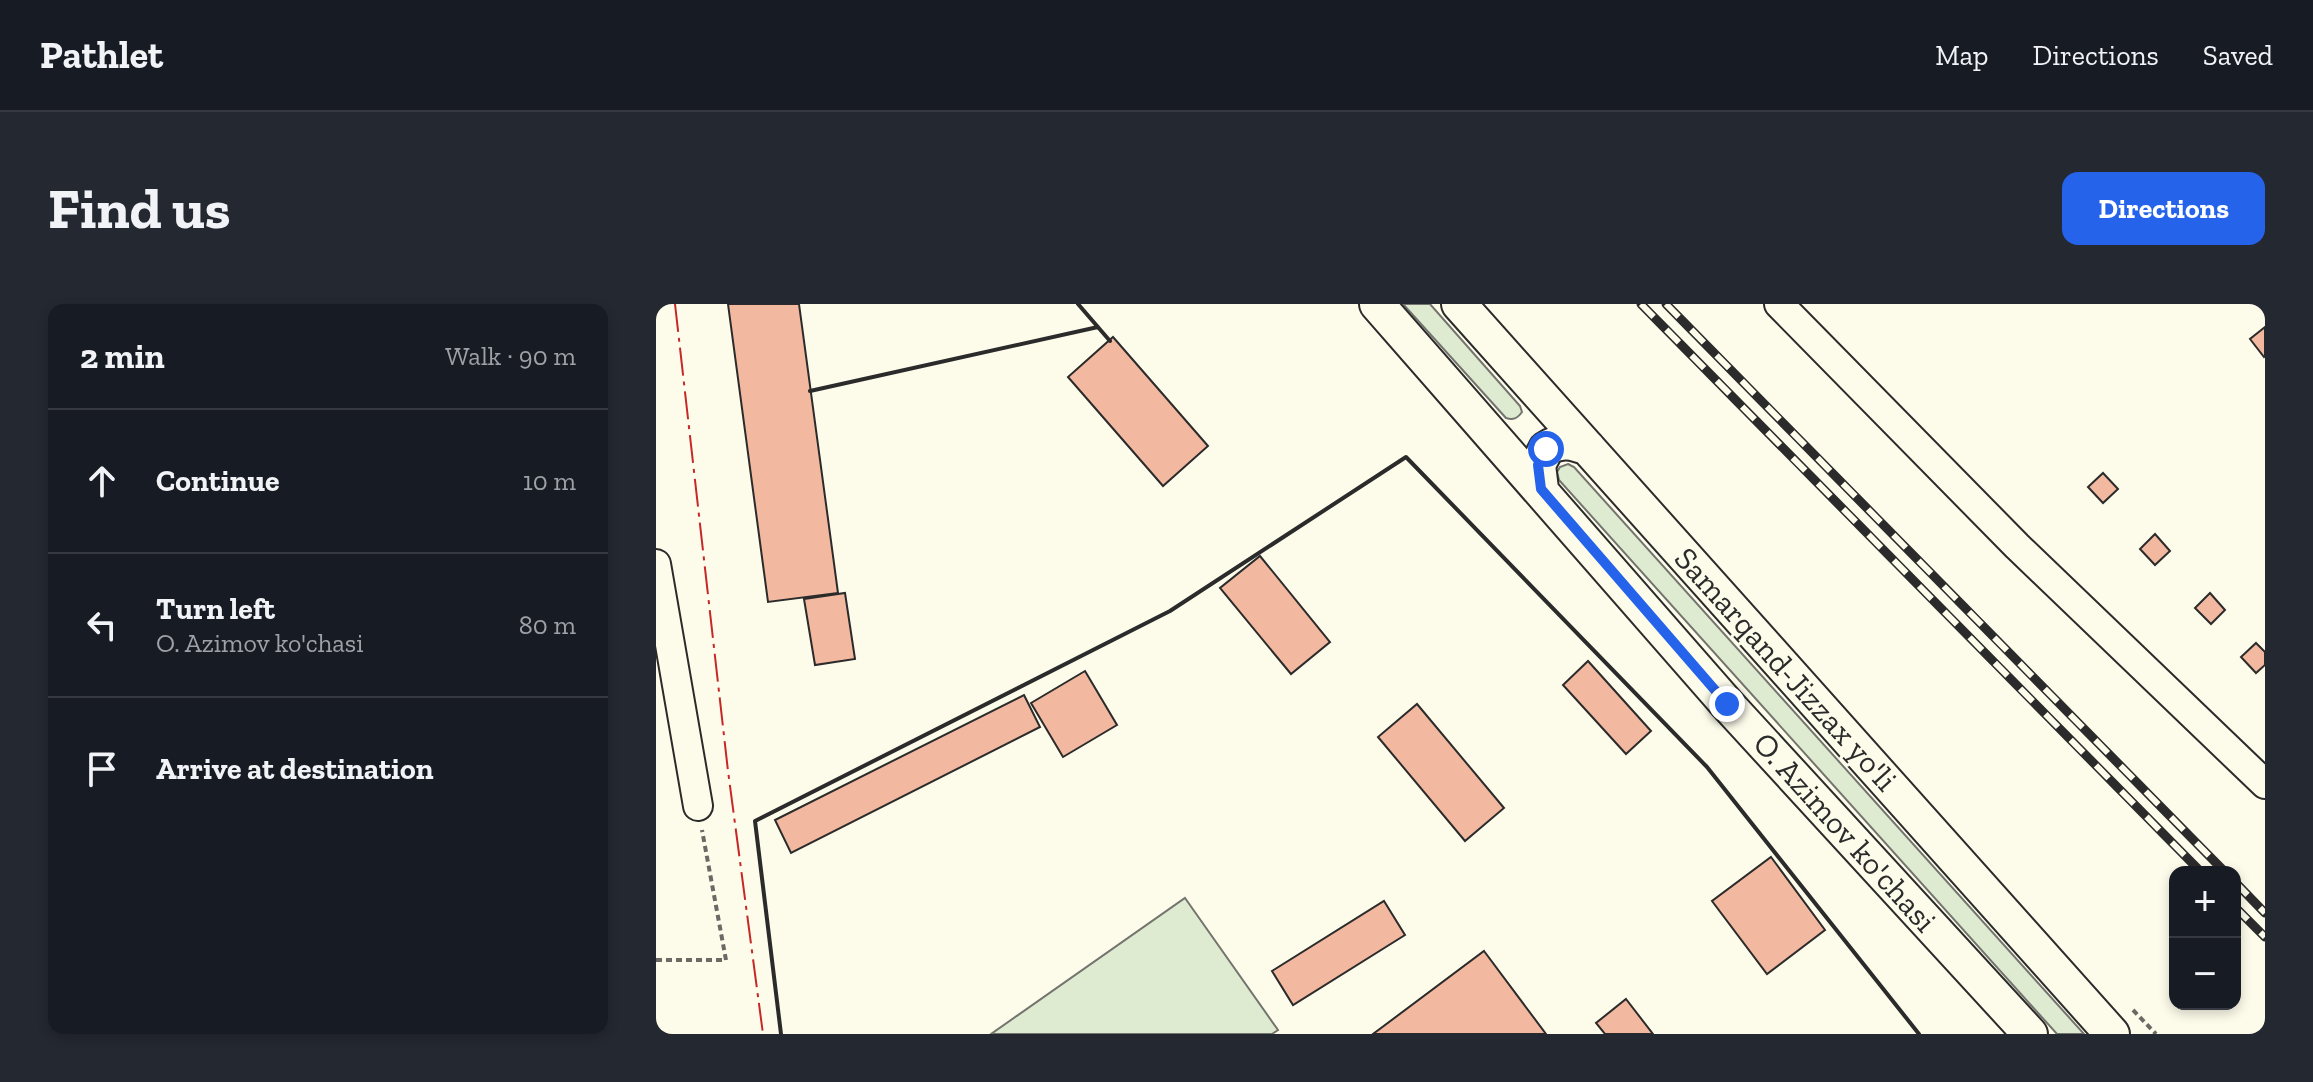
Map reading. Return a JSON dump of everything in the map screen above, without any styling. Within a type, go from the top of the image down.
[{"type":"main road","name":"O. Azimov ko'chasi","points":[[1377,304],[1727,704],[2030,1034]]},
{"type":"main road","name":"Samarqand-Jizzax yo'li","points":[[1459,304],[2112,1034]]},
{"type":"main road","points":[[1541,489],[1538,465],[1546,449],[1561,442],[1588,448]]},
{"type":"street","points":[[1779,304],[2017,546],[2265,784]]},
{"type":"street","points":[[656,564],[698,806]]},
{"type":"path","points":[[656,960],[726,960],[698,806]]},
{"type":"green space","points":[[1403,304],[1430,304],[1522,412],[1515,418],[1506,418]]},
{"type":"green space","points":[[1568,464],[1574,467],[2084,1034],[2057,1034],[1559,480],[1557,472]]},
{"type":"green space","points":[[1185,898],[1278,1030],[1272,1034],[991,1034]]},
{"type":"building","points":[[728,304],[799,304],[838,593],[768,602]]},
{"type":"building","points":[[2265,327],[2265,356],[2264,357],[2250,339]]},
{"type":"building","points":[[1113,337],[1208,446],[1163,486],[1068,377]]},
{"type":"building","points":[[2103,473],[2118,489],[2103,503],[2088,487]]},
{"type":"building","points":[[2155,534],[2170,551],[2155,565],[2140,549]]},
{"type":"building","points":[[1260,556],[1330,642],[1291,674],[1220,588]]},
{"type":"building","points":[[845,593],[855,659],[815,665],[804,599]]},
{"type":"building","points":[[2210,593],[2225,610],[2211,624],[2195,608]]},
{"type":"building","points":[[2256,643],[2265,652],[2265,665],[2256,673],[2241,657]]},
{"type":"building","points":[[1588,661],[1651,731],[1626,754],[1563,685]]},
{"type":"building","points":[[1085,671],[1117,725],[1063,757],[1031,703]]},
{"type":"building","points":[[1024,695],[1040,727],[791,853],[775,820]]},
{"type":"building","points":[[1417,704],[1504,808],[1465,841],[1378,737]]},
{"type":"building","points":[[1771,857],[1825,930],[1767,974],[1712,901]]},
{"type":"building","points":[[1384,901],[1405,935],[1293,1005],[1272,971]]},
{"type":"building","points":[[1484,951],[1546,1034],[1373,1034]]},
{"type":"building","points":[[1626,999],[1653,1034],[1605,1034],[1596,1023]]},
{"type":"railway","points":[[1641,304],[2195,866]]},
{"type":"railway","points":[[1666,304],[2219,866]]},
{"type":"railway","points":[[2241,888],[2265,913]]},
{"type":"railway","points":[[2241,913],[2265,937]]},
{"type":"wall","points":[[1078,304],[1110,341]]},
{"type":"wall","points":[[810,391],[1098,327]]},
{"type":"wall","points":[[781,1034],[755,821],[1170,611],[1406,457],[1707,767],[1919,1034]]},
{"type":"power","points":[[675,304],[728,771],[763,1034]]},
{"type":"route","points":[[1546,449],[1538,465],[1541,489],[1727,704]]}]
